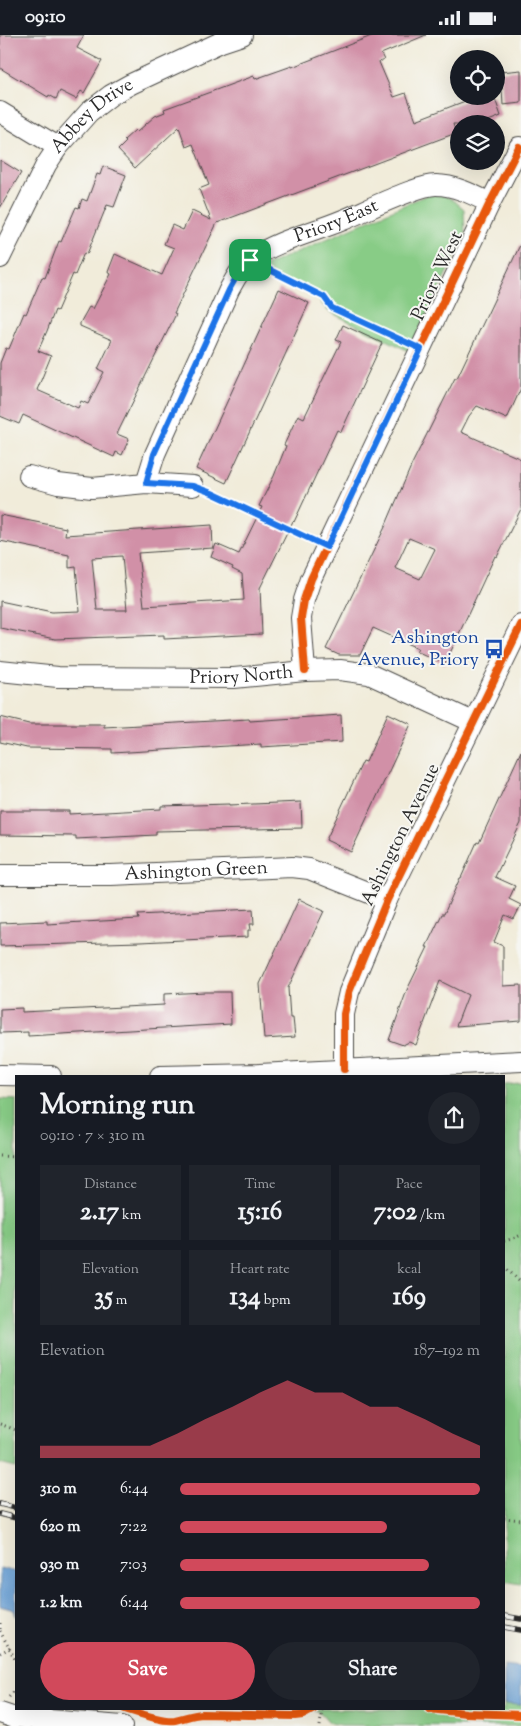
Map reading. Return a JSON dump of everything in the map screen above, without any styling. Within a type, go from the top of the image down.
[{"type":"street","name":"Abbey Drive","points":[[0,258],[46,165],[58,147],[89,112],[111,95],[218,39],[242,35]]},
{"type":"street","points":[[0,113],[58,147]]},
{"type":"street","name":"Priory West","points":[[305,671],[301,618],[304,600],[311,579],[490,203],[519,147]]},
{"type":"street","name":"Priory East","points":[[146,483],[154,454],[229,290],[242,267],[250,260],[269,248],[412,191],[435,185],[469,193],[490,203]]},
{"type":"street","points":[[30,476],[58,484],[92,488],[146,483],[193,486]]},
{"type":"street","name":"Ashington Avenue","points":[[344,1069],[344,1014],[349,992],[387,901],[521,625]]},
{"type":"street","name":"Priory North","points":[[0,671],[58,677],[224,678],[340,670],[369,674],[473,722]]},
{"type":"street","name":"Ashington Green","points":[[0,875],[111,875],[254,868],[301,868],[328,875],[387,901]]},
{"type":"street","points":[[193,1075],[521,1061]]},
{"type":"street","points":[[0,1075],[15,1075]]},
{"type":"street","points":[[0,1713],[12,1717],[128,1719]]},
{"type":"path","points":[[250,260],[324,297],[332,308],[421,349]]},
{"type":"path","points":[[193,486],[212,493],[327,547]]},
{"type":"path","points":[[0,1156],[15,1157]]},
{"type":"path","points":[[505,1241],[521,1235]]},
{"type":"path","points":[[505,1267],[521,1283]]},
{"type":"path","points":[[0,1424],[15,1429]]},
{"type":"path","points":[[505,1518],[521,1521]]},
{"type":"path","points":[[0,1623],[0,1631],[14,1653]]},
{"type":"path","points":[[0,1653],[10,1649]]},
{"type":"path","points":[[215,1715],[222,1710]]},
{"type":"path","points":[[294,1710],[295,1717]]},
{"type":"path","points":[[128,1719],[175,1720],[190,1715],[295,1717],[304,1715],[312,1710]]},
{"type":"path","points":[[320,1726],[322,1710]]},
{"type":"path","points":[[438,1710],[521,1715]]},
{"type":"path","points":[[184,1717],[187,1726]]},
{"type":"path","points":[[172,1726],[175,1720]]},
{"type":"green space","points":[[429,194],[448,197],[464,209],[465,235],[409,351],[328,311],[315,295],[258,269]]},
{"type":"green space","points":[[521,1083],[521,1584],[505,1581],[505,1084]]},
{"type":"green space","points":[[0,1099],[15,1100],[15,1468],[0,1464]]},
{"type":"green space","points":[[505,1702],[521,1704],[521,1726],[340,1725],[330,1723],[321,1713],[315,1710],[505,1710]]},
{"type":"water","points":[[0,1568],[15,1572],[15,1614],[14,1610],[0,1606]]},
{"type":"water","points":[[505,1666],[521,1668],[521,1705],[505,1704]]},
{"type":"building","points":[[0,35],[84,35],[77,48],[102,61],[84,93],[81,91],[76,99],[60,91],[56,99],[49,95],[48,97],[0,68]]},
{"type":"building","points":[[374,35],[426,35],[381,54],[384,60],[379,62],[394,97],[406,93],[416,120],[455,105],[497,105],[501,115],[450,115],[450,135],[217,223],[174,313],[176,314],[117,434],[129,439],[122,455],[116,452],[114,457],[23,415],[19,424],[0,416],[0,363],[6,348],[9,349],[42,277],[45,278],[59,241],[61,242],[76,207],[79,208],[82,199],[87,201],[97,174],[100,175],[103,166],[126,175],[114,207],[107,205],[87,254],[84,253],[75,275],[73,274],[38,351],[51,356],[37,390],[78,408],[81,401],[88,404],[104,372],[98,369],[112,340],[80,326],[80,323],[89,307],[93,309],[111,274],[108,272],[115,254],[162,275],[174,248],[164,244],[172,225],[183,230],[192,211],[211,220],[199,189],[209,185],[193,144],[186,147],[179,127],[135,168],[118,150],[126,142],[124,140],[135,130],[137,132],[155,116],[165,112],[164,109],[254,76],[255,79],[292,67]]},
{"type":"building","points":[[521,70],[521,103],[505,105],[505,72]]},
{"type":"building","points":[[0,160],[21,173],[0,208]]},
{"type":"building","points":[[521,243],[521,388],[507,419],[477,406],[469,416],[461,432],[521,459],[521,509],[497,557],[495,556],[445,664],[416,651],[418,648],[373,628],[360,655],[339,655],[326,649],[385,527],[412,464],[455,378],[457,378]],"holes":[[[409,538],[435,549],[420,579],[395,568]]]},
{"type":"building","points":[[279,289],[309,303],[226,483],[196,469]]},
{"type":"building","points":[[343,325],[382,343],[341,432],[337,430],[294,522],[260,588],[262,634],[164,639],[164,635],[55,639],[0,628],[0,601],[52,612],[80,611],[76,567],[69,568],[69,555],[0,541],[0,515],[66,528],[65,535],[212,525],[213,548],[138,553],[144,606],[244,600],[242,574],[232,569],[233,567],[211,557],[216,544],[239,554],[262,507],[259,506],[274,476],[286,446],[284,445],[298,415],[304,418],[341,342],[336,340]],"holes":[[[122,556],[127,610],[97,610],[92,558]]]},
{"type":"building","points":[[388,713],[411,724],[351,852],[326,840],[363,761],[366,762]]},
{"type":"building","points":[[341,715],[342,742],[261,747],[261,744],[112,753],[112,749],[27,748],[0,742],[0,717],[29,724],[104,724],[104,727]]},
{"type":"building","points":[[521,751],[521,823],[495,877],[515,886],[509,899],[521,905],[514,919],[505,915],[494,942],[503,946],[503,986],[521,985],[521,1021],[456,1026],[468,995],[440,981],[416,1045],[409,1042],[403,1045],[389,1040],[407,990],[428,947],[426,947],[442,914],[444,914],[477,842],[479,843]]},
{"type":"building","points":[[301,802],[302,828],[156,831],[156,835],[76,839],[76,836],[0,835],[0,811],[69,811],[69,814],[161,809],[161,806]]},
{"type":"building","points":[[299,899],[324,911],[288,988],[290,1018],[293,1018],[295,1037],[264,1039],[260,984]]},
{"type":"building","points":[[253,909],[254,924],[250,924],[251,930],[248,930],[248,937],[0,946],[0,923],[47,921],[47,924],[139,919],[138,915]]},
{"type":"building","points":[[230,992],[231,1024],[28,1036],[28,1032],[0,1033],[0,1009],[22,1008],[22,1012],[164,1005],[164,994]]},
{"type":"railway","points":[[0,1504],[15,1508]]},
{"type":"railway","points":[[0,1514],[15,1518]]},
{"type":"railway","points":[[505,1616],[521,1619]]},
{"type":"railway","points":[[505,1627],[521,1630]]},
{"type":"cycle path","points":[[305,671],[301,618],[304,600],[311,579],[490,203],[519,147]]},
{"type":"cycle path","points":[[344,1069],[344,1014],[349,992],[387,900],[521,625]]},
{"type":"cycle path","points":[[128,1710],[164,1720],[175,1720],[202,1714],[295,1716],[303,1715],[312,1710]]},
{"type":"cycle path","points":[[438,1710],[521,1715]]},
{"type":"place","name":"Ashington Avenue, Priory","points":[[494,649]]},
{"type":"route","points":[[250,260],[324,297],[332,308],[421,349],[327,547],[212,493],[193,486],[146,483],[154,454],[229,290],[242,267],[250,260]]}]
